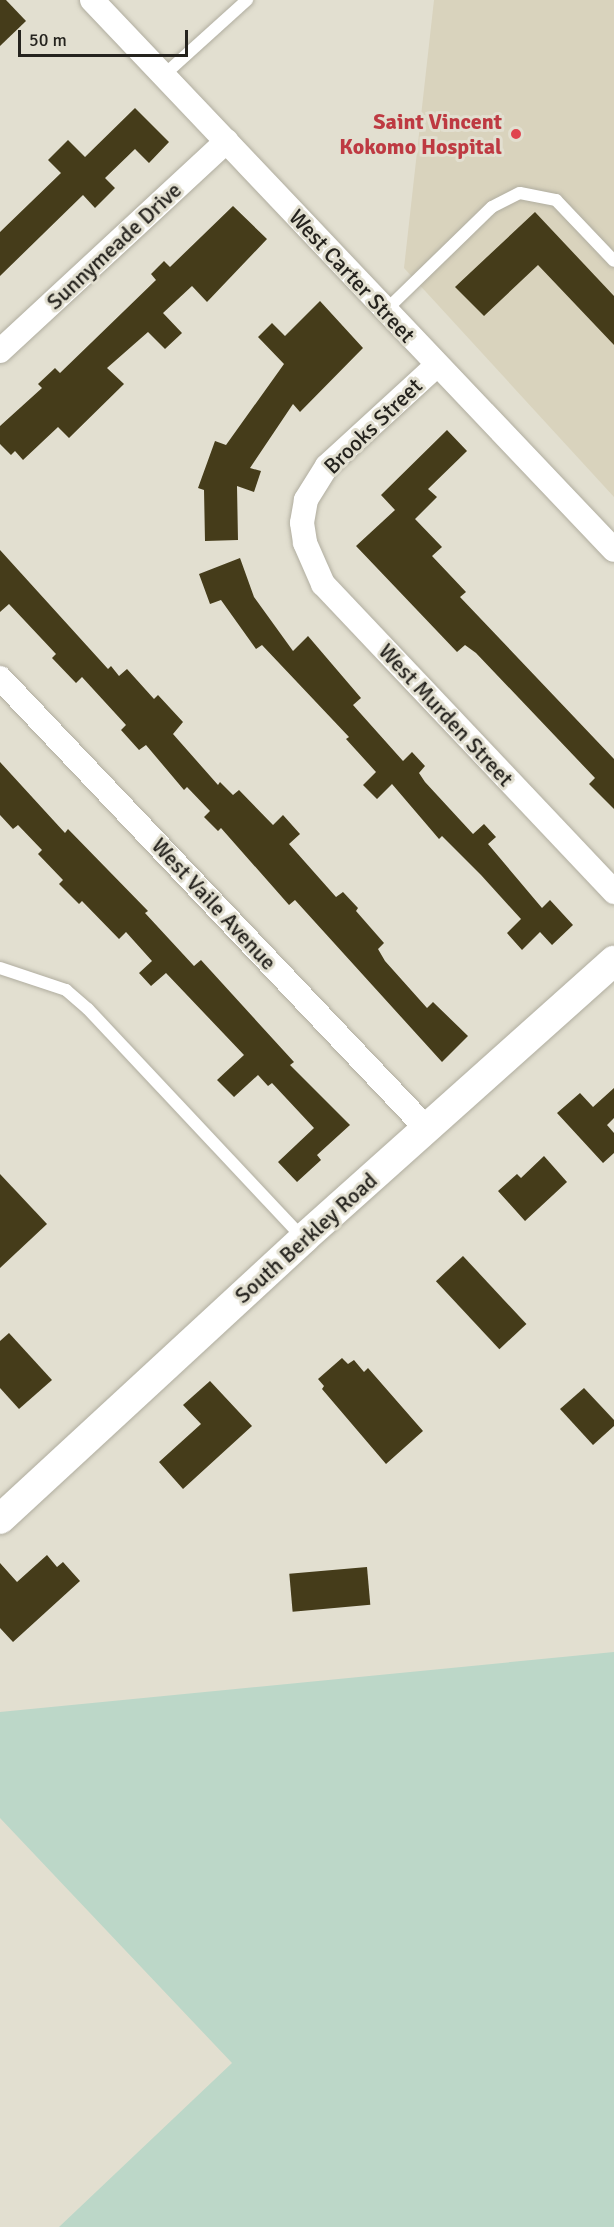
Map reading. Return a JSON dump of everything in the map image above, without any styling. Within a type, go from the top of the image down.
[{"type":"street","name":"West Carter Street","points":[[92,0],[227,141],[436,366],[614,550]]},
{"type":"street","name":"Sunnymeade Drive","points":[[0,351],[227,141]]},
{"type":"street","name":"Brooks Street","points":[[302,523],[306,500],[327,466],[436,366]]},
{"type":"street","name":"West Murden Street","points":[[302,523],[305,543],[323,584],[614,892]]},
{"type":"street","name":"West Vaile Avenue","points":[[0,678],[428,1130]]},
{"type":"street","name":"South Berkley Road","points":[[0,1519],[304,1238],[428,1130],[614,961]]},
{"type":"lane","points":[[164,75],[247,0]]},
{"type":"lane","points":[[385,311],[492,207],[520,193],[556,200],[614,261]]},
{"type":"lane","points":[[0,968],[66,990],[88,1009],[304,1238]]},
{"type":"shaded area","name":"Saint Vincent Kokomo Hospital","points":[[434,0],[614,0],[614,497],[404,268]]},
{"type":"green space","points":[[614,1652],[614,2227],[59,2227],[232,2063],[0,1818],[0,1712]]},
{"type":"building","points":[[0,0],[6,0],[26,21],[0,46]]},
{"type":"building","points":[[135,108],[169,142],[149,163],[135,149],[105,178],[115,188],[95,208],[83,195],[0,276],[0,232],[61,173],[48,160],[68,140],[85,157]]},
{"type":"building","points":[[233,206],[267,239],[207,302],[192,286],[163,313],[182,333],[165,349],[148,332],[107,368],[124,384],[69,438],[58,427],[23,460],[15,451],[11,455],[0,444],[0,426],[42,388],[38,384],[55,368],[60,373],[156,280],[151,274],[164,261],[170,267]]},
{"type":"building","points":[[535,212],[614,296],[614,345],[538,265],[484,316],[455,287]]},
{"type":"building","points":[[320,301],[363,348],[300,412],[293,404],[250,468],[261,471],[254,492],[237,486],[238,540],[205,541],[204,490],[198,488],[215,441],[226,445],[284,364],[258,337],[272,323],[285,336]]},
{"type":"building","points":[[447,430],[467,451],[428,489],[437,497],[415,519],[442,547],[432,556],[466,592],[460,597],[614,759],[614,809],[589,784],[595,778],[476,653],[465,645],[457,652],[356,546],[395,510],[381,495]]},
{"type":"building","points":[[0,550],[108,669],[111,666],[119,676],[127,669],[154,699],[158,695],[183,722],[173,734],[218,785],[220,782],[233,795],[239,790],[273,825],[283,815],[300,834],[289,844],[336,897],[343,892],[358,908],[356,911],[384,943],[378,949],[385,961],[427,1008],[433,1002],[468,1036],[442,1062],[295,900],[289,905],[221,828],[218,831],[204,817],[210,811],[187,787],[184,790],[146,745],[139,750],[121,730],[126,725],[82,677],[76,683],[52,658],[56,654],[9,604],[0,612]]},
{"type":"building","points":[[240,558],[254,597],[293,651],[308,636],[361,698],[353,705],[403,761],[412,752],[425,766],[419,773],[425,782],[473,834],[484,824],[496,837],[488,844],[542,908],[550,900],[573,925],[552,945],[540,932],[522,950],[507,933],[521,919],[442,836],[439,839],[392,784],[377,799],[363,785],[376,772],[346,739],[349,737],[262,645],[256,649],[221,600],[210,604],[199,574]]},
{"type":"building","points":[[0,762],[65,833],[68,829],[148,911],[145,913],[194,966],[201,960],[294,1062],[290,1065],[350,1125],[317,1155],[321,1160],[297,1182],[278,1162],[314,1128],[272,1083],[268,1086],[258,1075],[234,1097],[217,1080],[244,1055],[166,973],[151,986],[139,973],[152,961],[126,932],[119,939],[82,901],[79,904],[59,884],[63,880],[38,854],[42,850],[18,825],[13,829],[0,815]]},
{"type":"building","points":[[614,1088],[614,1118],[607,1125],[614,1133],[614,1153],[603,1163],[557,1113],[580,1093],[593,1107]]},
{"type":"building","points":[[544,1156],[567,1182],[525,1221],[498,1191],[517,1174],[521,1178]]},
{"type":"building","points":[[0,1174],[47,1224],[0,1268]]},
{"type":"building","points":[[463,1256],[526,1324],[499,1349],[436,1281]]},
{"type":"building","points":[[9,1333],[52,1380],[19,1409],[0,1388],[0,1341]]},
{"type":"building","points":[[342,1358],[348,1364],[354,1360],[364,1372],[368,1368],[423,1431],[386,1464],[322,1389],[324,1386],[318,1379]]},
{"type":"building","points":[[210,1381],[252,1426],[183,1489],[159,1462],[201,1424],[183,1405]]},
{"type":"building","points":[[584,1388],[614,1420],[614,1426],[593,1445],[560,1409]]},
{"type":"building","points":[[47,1555],[57,1567],[63,1562],[80,1581],[13,1642],[0,1628],[0,1563],[17,1582]]},
{"type":"building","points":[[367,1567],[370,1605],[293,1612],[289,1574]]},
{"type":"place","name":"Saint Vincent Kokomo Hospital","points":[[516,134]]}]
